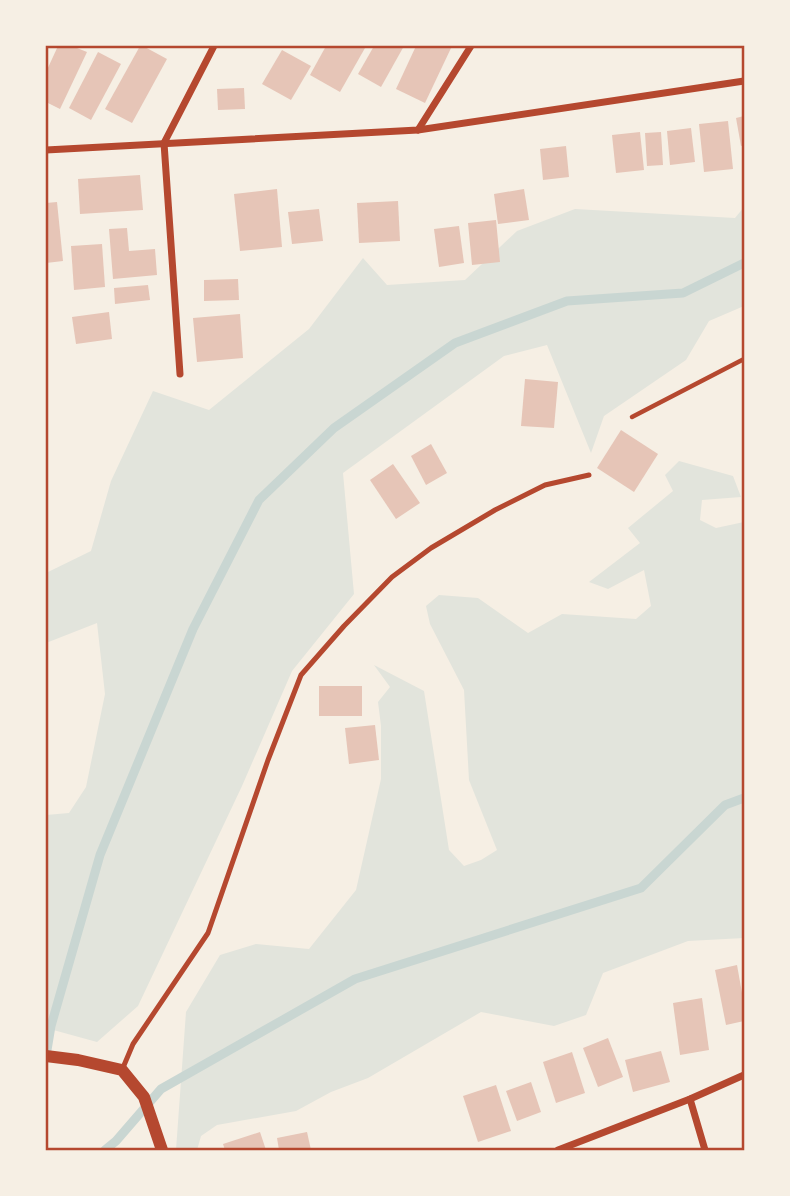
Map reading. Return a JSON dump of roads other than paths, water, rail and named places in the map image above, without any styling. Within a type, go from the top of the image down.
[{"type":"street","points":[[180,374],[164,143],[214,46]]},
{"type":"street","points":[[418,130],[471,46]]},
{"type":"street","points":[[46,150],[418,130],[744,81]]},
{"type":"street","points":[[46,1056],[122,1070],[144,1097],[162,1150]]},
{"type":"street","points":[[558,1150],[744,1075]]},
{"type":"street","points":[[690,1099],[705,1150]]},
{"type":"lane","points":[[122,1070],[133,1044],[208,933],[268,760],[301,675],[391,578],[431,548],[495,510],[545,485],[589,475]]},
{"type":"waterway","points":[[46,1056],[51,1026],[100,855],[193,629],[259,500],[334,428],[455,343],[567,301],[683,293],[744,263]]},
{"type":"waterway","points":[[105,1150],[161,1089],[355,979],[641,888],[725,805],[744,798]]}]
